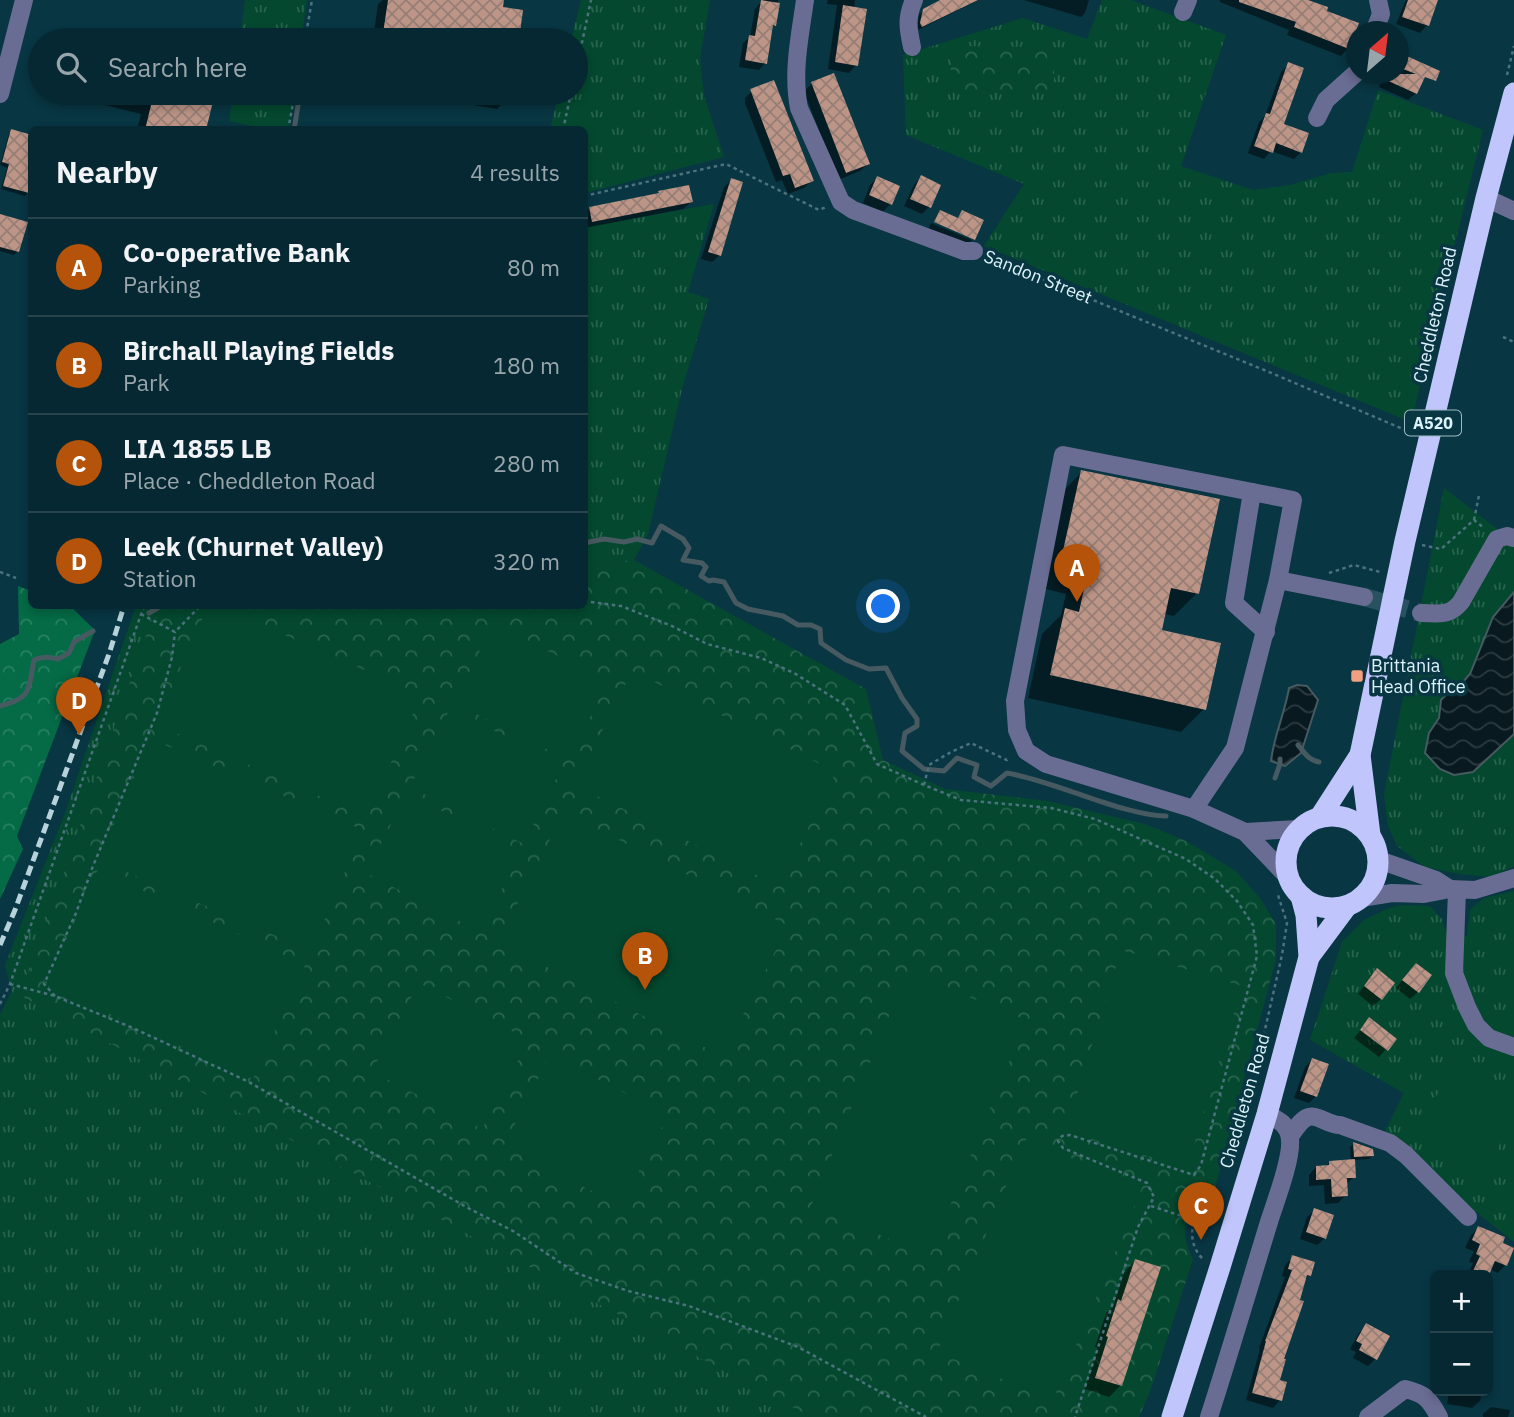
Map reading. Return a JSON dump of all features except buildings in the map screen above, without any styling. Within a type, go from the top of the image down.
[{"type":"highway","name":"Cheddleton Road","points":[[1309,957],[1375,881],[1379,860],[1370,835],[1360,755],[1405,541],[1486,198],[1514,93]]},
{"type":"highway","name":"Cheddleton Road","points":[[1299,829],[1320,817],[1360,755]]},
{"type":"highway","points":[[1320,817],[1349,818],[1370,835]]},
{"type":"highway","points":[[1281,880],[1286,855],[1299,829]]},
{"type":"highway","name":"Cheddleton Road","points":[[1172,1417],[1267,1114],[1309,957],[1307,915],[1301,896],[1293,886],[1281,880]]},
{"type":"highway","points":[[1301,896],[1309,902],[1332,908],[1354,902]]},
{"type":"street","points":[[0,94],[24,0]]},
{"type":"street","points":[[805,0],[797,53],[796,92],[799,108],[841,202]]},
{"type":"street","points":[[912,47],[908,12],[914,0]]},
{"type":"street","points":[[1378,0],[1381,14],[1378,21]]},
{"type":"street","points":[[1317,118],[1326,100],[1346,82]]},
{"type":"street","points":[[1486,198],[1514,211]]},
{"type":"street","name":"Sandon Street","points":[[841,202],[853,210],[927,238],[964,251],[974,251]]},
{"type":"street","points":[[1194,809],[1235,748],[1266,632],[1293,500],[1063,455],[1015,701],[1017,730],[1026,751],[1045,764],[1194,809],[1245,832],[1299,829]]},
{"type":"street","points":[[1252,492],[1234,603],[1266,632]]},
{"type":"street","points":[[1421,613],[1443,614],[1454,611],[1506,539]]},
{"type":"street","points":[[1278,580],[1364,597]]},
{"type":"street","points":[[1245,832],[1281,880]]},
{"type":"street","points":[[1379,860],[1436,880],[1453,889]]},
{"type":"street","points":[[1354,902],[1392,893],[1424,894],[1453,889],[1475,890],[1514,878]]},
{"type":"street","points":[[1453,889],[1454,973],[1458,984],[1476,1026],[1489,1038],[1514,1047]]},
{"type":"street","points":[[1209,1417],[1290,1147],[1290,1136],[1286,1127],[1280,1120],[1267,1114]]},
{"type":"street","points":[[1290,1136],[1305,1118],[1313,1116],[1335,1126],[1340,1125],[1390,1143],[1406,1155],[1468,1217]]},
{"type":"street","points":[[1368,1417],[1405,1389],[1428,1398],[1438,1417]]},
{"type":"path","points":[[307,28],[312,0]]},
{"type":"path","points":[[585,28],[591,0]]},
{"type":"path","points":[[289,126],[293,105]]},
{"type":"path","points":[[564,126],[568,105]]},
{"type":"path","points":[[588,195],[726,164],[819,210],[841,202]]},
{"type":"path","name":"Sandon Street","points":[[974,251],[1429,440]]},
{"type":"path","points":[[1503,337],[1514,342]]},
{"type":"path","points":[[1405,541],[1441,549],[1474,520],[1479,495]]},
{"type":"path","points":[[1474,520],[1506,539]]},
{"type":"path","points":[[1354,565],[1379,571]]},
{"type":"path","points":[[0,572],[16,578]]},
{"type":"path","points":[[588,602],[621,606],[672,626],[707,644],[761,658],[794,673],[845,705],[877,764],[924,785],[961,800],[1051,808],[1095,819],[1186,859],[1215,879],[1237,901],[1253,925],[1257,956],[1200,1165],[1194,1175],[1070,1135],[1062,1136],[1058,1141],[1063,1148],[1147,1183],[1154,1197],[1138,1227],[1075,1417]]},
{"type":"path","points":[[0,1004],[143,609]]},
{"type":"path","points":[[55,996],[44,984],[76,913],[157,713],[172,657],[175,632],[197,609]]},
{"type":"path","points":[[141,614],[175,632]]},
{"type":"path","points":[[924,785],[929,765],[971,743],[1007,760],[1026,751]]},
{"type":"path","points":[[1242,1125],[1282,955],[1287,923],[1279,896],[1281,880]]},
{"type":"path","points":[[9,984],[55,996],[134,1028],[247,1081],[513,1231],[576,1273],[628,1292],[689,1306],[794,1344],[926,1417]]},
{"type":"path","points":[[1207,1263],[1196,1252],[1192,1242],[1194,1220],[1202,1206],[1224,1204]]},
{"type":"path","points":[[1150,1206],[1194,1220]]},
{"type":"green space","points":[[245,0],[307,0],[303,28],[242,28]]},
{"type":"green space","points":[[581,0],[710,0],[700,58],[704,96],[724,157],[588,192],[588,126],[551,126],[556,105],[588,105],[588,28],[574,28]]},
{"type":"green space","points":[[1102,0],[1131,0],[1226,35],[1181,166],[1253,190],[1290,185],[1331,173],[1352,172],[1378,90],[1483,130],[1411,422],[984,246],[1024,184],[906,135],[903,55],[1023,18],[1087,39]]},
{"type":"green space","points":[[951,46],[1054,47],[1054,91],[951,90]]},
{"type":"green space","points":[[231,105],[292,105],[289,126],[252,126],[229,121]]},
{"type":"green space","points":[[714,204],[688,292],[709,299],[682,389],[648,534],[634,560],[588,565],[588,227]]},
{"type":"green space","points":[[1444,488],[1514,542],[1514,866],[1492,877],[1425,867],[1397,846],[1388,826],[1384,794]]},
{"type":"green space","points":[[634,560],[866,689],[883,760],[945,789],[1047,801],[1145,824],[1186,841],[1236,871],[1259,897],[1276,924],[1276,959],[1213,1196],[1195,1207],[1186,1222],[1186,1239],[1193,1259],[1151,1389],[1139,1417],[811,1417],[21,996],[151,621],[175,609],[588,609],[588,565]]},
{"type":"green space","points":[[18,586],[28,590],[28,609],[73,609],[95,630],[17,836],[23,849],[0,899],[0,644],[19,634]]},
{"type":"green space","points":[[135,609],[175,609],[151,621],[21,996],[811,1417],[0,1417],[0,1015],[12,991],[5,965],[65,813]]},
{"type":"green space","points":[[207,609],[226,609],[421,695],[367,817],[156,724]]},
{"type":"green space","points":[[493,624],[608,681],[569,760],[454,703]]},
{"type":"green space","points":[[632,671],[836,772],[779,886],[575,785]]},
{"type":"green space","points":[[450,709],[563,765],[524,844],[410,787]]},
{"type":"green space","points":[[151,739],[363,830],[311,951],[99,860]]},
{"type":"green space","points":[[407,793],[521,852],[480,932],[366,873]]},
{"type":"green space","points":[[564,812],[788,926],[722,1056],[498,942]]},
{"type":"green space","points":[[98,870],[305,965],[253,1079],[46,985]]},
{"type":"green space","points":[[1514,891],[1514,1242],[1455,1195],[1422,1159],[1385,1131],[1404,1093],[1310,1040],[1342,942],[1364,920],[1402,905],[1430,906],[1442,919],[1446,932],[1467,936],[1470,910],[1484,898]]},
{"type":"green space","points":[[1121,950],[1242,986],[1187,1168],[1066,1131]]},
{"type":"green space","points":[[907,972],[1026,1020],[930,1255],[811,1207]]},
{"type":"green space","points":[[419,983],[529,1040],[482,1129],[372,1071]]},
{"type":"green space","points":[[550,1055],[668,1115],[621,1206],[504,1146]]},
{"type":"green space","points":[[1459,1059],[1514,1092],[1514,1121],[1480,1177],[1412,1135]]},
{"type":"green space","points":[[1026,1139],[1142,1188],[1053,1400],[937,1352]]},
{"type":"water","points":[[1514,592],[1514,734],[1473,772],[1454,775],[1440,769],[1425,753],[1429,733],[1439,718],[1441,700],[1449,692],[1456,690],[1470,674],[1493,617]]},
{"type":"water","points":[[1307,686],[1318,700],[1301,753],[1285,766],[1271,761],[1289,688]]},
{"type":"waterway","points":[[295,126],[298,105]]},
{"type":"waterway","points":[[588,542],[604,539],[624,542],[637,539],[652,543],[661,526],[683,539],[689,548],[683,560],[702,563],[706,567],[701,576],[709,581],[724,582],[736,603],[748,609],[783,616],[798,625],[811,625],[820,629],[821,643],[846,660],[869,669],[886,668],[917,719],[917,726],[905,733],[902,751],[924,769],[944,771],[957,758],[977,765],[974,777],[991,786],[1007,773],[1118,807],[1166,816]]},
{"type":"waterway","points":[[149,613],[156,609]]},
{"type":"waterway","points":[[0,706],[24,696],[34,660],[46,657],[58,659],[69,653],[74,642],[93,631]]},
{"type":"waterway","points":[[1298,745],[1309,758],[1319,762]]},
{"type":"waterway","points":[[1275,778],[1280,759]]},
{"type":"tunnel","points":[[1364,597],[1421,613]]},
{"type":"railway","points":[[0,945],[109,654],[123,609]]},
{"type":"place","name":"Co-operative Bank","points":[[1077,602]]},
{"type":"place","name":"Brittania Head Office","points":[[1357,676]]},
{"type":"place","name":"Leek (Churnet Valley)","points":[[79,735]]},
{"type":"place","name":"Birchall Playing Fields","points":[[645,990]]},
{"type":"place","name":"LIA 1855 LB","points":[[1201,1240]]}]
